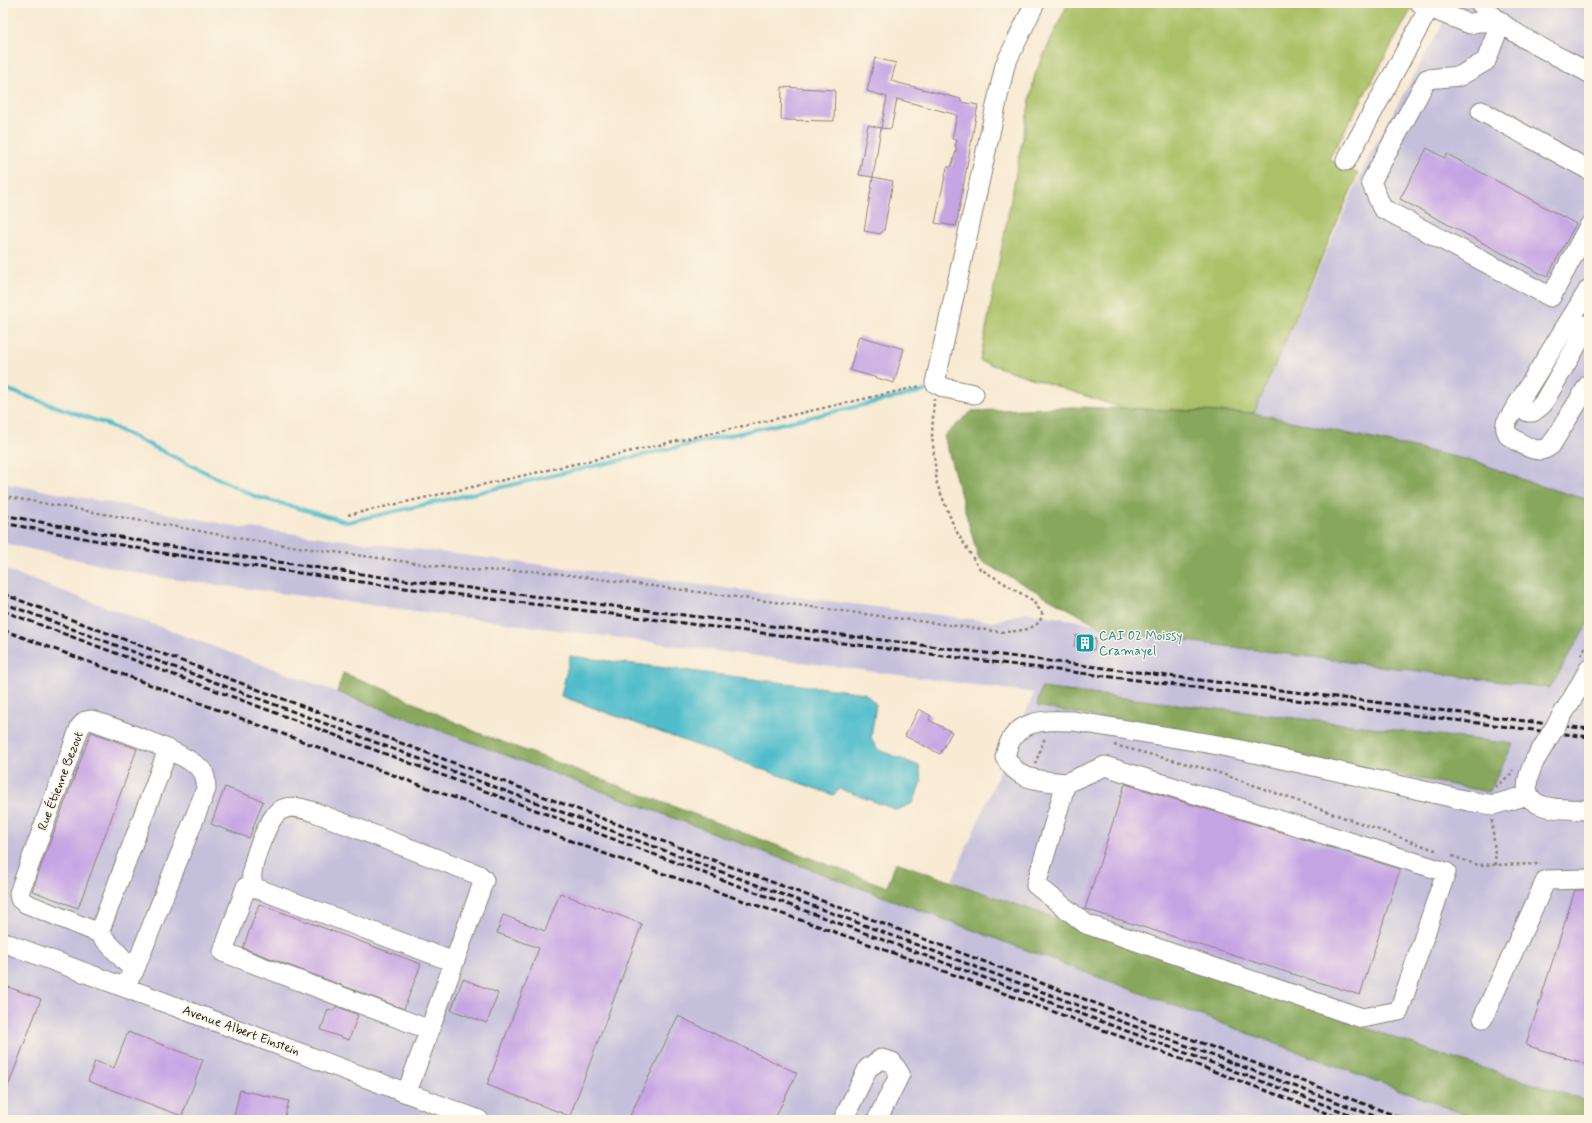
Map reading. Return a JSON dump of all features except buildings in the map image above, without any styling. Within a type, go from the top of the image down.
[{"type":"street","points":[[974,394],[944,388],[935,383],[1006,65],[1035,3]]},
{"type":"street","points":[[1480,3],[1501,22],[1518,34],[1589,73]]},
{"type":"street","points":[[1346,161],[1425,5],[1470,24],[1477,22],[1501,22]]},
{"type":"street","points":[[1501,22],[1486,61],[1460,76],[1427,79],[1371,182],[1382,208],[1551,297],[1589,226]]},
{"type":"street","points":[[1481,111],[1589,170]]},
{"type":"street","points":[[1589,290],[1506,423],[1506,432],[1509,436],[1534,451],[1542,450],[1551,446],[1589,384]]},
{"type":"street","points":[[1516,406],[1528,412],[1533,412],[1542,405],[1589,324]]},
{"type":"street","points":[[1589,669],[1535,760],[1528,776],[1529,795],[1537,803],[1554,809],[1589,810]]},
{"type":"street","name":"Rue Étienne Bezout","points":[[91,720],[147,740],[196,764],[203,772],[206,779],[206,790],[129,979],[99,933],[25,903],[20,899],[18,893],[80,727],[85,721],[91,720]]},
{"type":"street","points":[[1066,783],[1036,885],[1086,924],[1362,1018],[1399,1011],[1446,872],[1105,766],[1066,783],[1029,779],[1015,771],[1005,757],[1011,740],[1017,732],[1033,722],[1073,721],[1218,746],[1468,801],[1493,805],[1529,795]]},
{"type":"street","points":[[99,933],[168,750]]},
{"type":"street","points":[[253,887],[251,875],[255,858],[271,818],[281,809],[298,807],[322,814],[479,874],[484,880],[407,1092]]},
{"type":"street","points":[[1483,1018],[1546,880],[1589,879]]},
{"type":"street","points":[[430,1030],[223,952],[246,887],[253,887],[454,962]]},
{"type":"street","name":"Avenue Albert Einstein","points":[[3,942],[129,979],[479,1120]]},
{"type":"street","points":[[842,1120],[868,1068],[881,1058],[892,1062],[900,1074],[877,1120]]},
{"type":"path","points":[[3,496],[255,541],[465,570],[533,571],[554,573],[1002,632],[1030,628],[1039,623],[1042,618],[1042,612],[1032,600],[979,568],[955,529],[937,484],[932,435],[935,383],[348,515]]},
{"type":"path","points":[[1029,779],[1044,740],[1046,738],[1054,738]]},
{"type":"path","points":[[1110,744],[1211,770],[1440,852]]},
{"type":"path","points":[[1496,865],[1491,813],[1495,787],[1510,775],[1516,764]]},
{"type":"path","points":[[1447,855],[1478,865],[1542,864]]},
{"type":"shaded area","points":[[1454,3],[1589,3],[1589,500],[1534,484],[1478,462],[1254,413],[1370,154]]},
{"type":"shaded area","points":[[3,483],[241,527],[994,622],[1025,612],[1097,624],[1109,631],[1550,688],[1589,621],[1589,1102],[1443,1055],[952,881],[1034,693],[150,576],[3,543]]},
{"type":"shaded area","points":[[3,569],[337,692],[1480,1120],[3,1120]]},
{"type":"green space","points":[[1068,3],[1402,3],[1412,8],[1329,159],[1358,174],[1254,413],[1122,408],[980,361],[1035,74]]},
{"type":"green space","points":[[1074,407],[1254,413],[1478,462],[1534,484],[1589,500],[1589,621],[1550,688],[1109,631],[979,560],[944,436],[972,411]]},
{"type":"green space","points":[[343,673],[387,690],[476,732],[887,887],[896,862],[1443,1055],[1589,1102],[1589,1120],[1480,1120],[337,692]]},
{"type":"green space","points":[[1041,688],[1513,744],[1489,792],[1037,706]]},
{"type":"water","points":[[570,656],[865,693],[876,704],[871,738],[877,749],[919,766],[922,780],[913,803],[897,810],[840,789],[833,795],[561,696]]},
{"type":"waterway","points":[[3,388],[109,425],[254,496],[348,522],[925,391]]},
{"type":"railway","points":[[3,515],[168,546],[389,578],[1589,729]]},
{"type":"railway","points":[[3,523],[169,554],[389,586],[1589,737]]},
{"type":"railway","points":[[3,594],[1407,1120]]},
{"type":"railway","points":[[3,603],[1385,1120]]},
{"type":"railway","points":[[3,611],[1365,1120]]},
{"type":"railway","points":[[3,630],[614,857],[818,926],[960,977],[1345,1120]]},
{"type":"place","name":"CAI 02 Moissy Cramayel","points":[[1085,643]]}]
